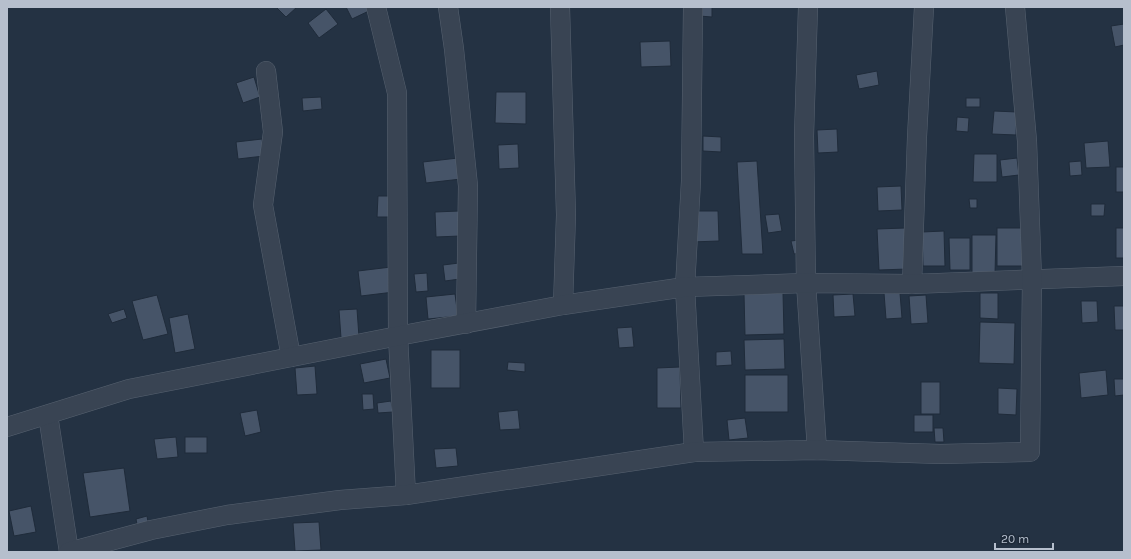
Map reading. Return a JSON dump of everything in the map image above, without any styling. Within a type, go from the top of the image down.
[{"type":"street","points":[[376,7],[397,93],[398,336],[406,494]]},
{"type":"street","points":[[448,7],[454,49],[468,186],[466,324]]},
{"type":"street","points":[[560,7],[566,215],[563,305]]},
{"type":"street","points":[[693,7],[691,181],[685,287],[694,452]]},
{"type":"street","points":[[808,7],[804,136],[806,283],[818,450]]},
{"type":"street","points":[[912,284],[917,136],[924,7]]},
{"type":"street","points":[[48,414],[69,552],[151,530],[227,515],[340,500],[406,494],[694,452],[818,450],[940,454],[1030,452],[1032,279],[1027,141],[1015,7]]},
{"type":"street","points":[[266,71],[273,132],[263,205],[291,357]]},
{"type":"street","points":[[7,427],[129,389],[563,305],[685,287],[806,283],[912,284],[1124,276]]},
{"type":"building","points":[[276,7],[297,7],[286,17]]},
{"type":"building","points":[[346,7],[370,7],[371,10],[352,19]]},
{"type":"building","points":[[699,7],[712,7],[712,17],[699,16]]},
{"type":"building","points":[[326,9],[338,24],[319,38],[308,23]]},
{"type":"building","points":[[1124,24],[1124,45],[1115,47],[1111,26]]},
{"type":"building","points":[[670,41],[671,66],[641,67],[640,42]]},
{"type":"building","points":[[877,71],[879,85],[859,89],[856,75]]},
{"type":"building","points":[[254,77],[260,97],[243,103],[236,83]]},
{"type":"building","points":[[496,92],[526,92],[526,124],[495,123]]},
{"type":"building","points":[[321,97],[322,109],[303,111],[302,98]]},
{"type":"building","points":[[966,98],[980,98],[980,107],[966,107]]},
{"type":"building","points":[[994,111],[1017,112],[1016,135],[992,134]]},
{"type":"building","points":[[957,117],[969,118],[968,132],[956,131]]},
{"type":"building","points":[[837,129],[838,152],[818,153],[817,130]]},
{"type":"building","points":[[703,136],[721,137],[721,152],[703,151]]},
{"type":"building","points":[[262,139],[264,156],[238,159],[236,142]]},
{"type":"building","points":[[1108,141],[1110,167],[1086,168],[1084,143]]},
{"type":"building","points":[[518,144],[519,168],[499,169],[498,145]]},
{"type":"building","points":[[974,154],[997,154],[997,182],[973,182]]},
{"type":"building","points":[[458,158],[461,179],[426,183],[423,162]]},
{"type":"building","points":[[1017,158],[1019,175],[1002,177],[1000,160]]},
{"type":"building","points":[[757,161],[763,254],[742,254],[737,162]]},
{"type":"building","points":[[1081,161],[1082,175],[1070,176],[1069,162]]},
{"type":"building","points":[[1116,167],[1124,167],[1124,192],[1116,192]]},
{"type":"building","points":[[901,186],[902,210],[878,211],[877,187]]},
{"type":"building","points":[[378,196],[394,196],[394,217],[377,217]]},
{"type":"building","points":[[969,199],[977,199],[977,208],[970,208]]},
{"type":"building","points":[[1091,204],[1105,204],[1104,216],[1091,216]]},
{"type":"building","points":[[459,211],[460,236],[436,237],[435,212]]},
{"type":"building","points":[[691,211],[718,211],[719,241],[691,242]]},
{"type":"building","points":[[779,214],[782,231],[768,233],[765,215]]},
{"type":"building","points":[[905,228],[907,269],[879,270],[877,229]]},
{"type":"building","points":[[997,228],[1027,228],[1027,266],[997,266]]},
{"type":"building","points":[[1116,228],[1124,228],[1124,258],[1116,258]]},
{"type":"building","points":[[944,231],[945,266],[923,266],[922,232]]},
{"type":"building","points":[[972,235],[996,235],[995,274],[972,274]]},
{"type":"building","points":[[949,238],[970,238],[970,270],[950,270]]},
{"type":"building","points":[[799,240],[801,253],[794,254],[791,241]]},
{"type":"building","points":[[459,263],[460,279],[445,281],[443,265]]},
{"type":"building","points":[[391,267],[394,292],[361,296],[358,271]]},
{"type":"building","points":[[427,273],[428,291],[416,292],[414,274]]},
{"type":"building","points":[[783,293],[784,334],[745,335],[744,294]]},
{"type":"building","points":[[884,293],[900,293],[902,318],[886,319]]},
{"type":"building","points":[[980,293],[998,293],[998,319],[980,318]]},
{"type":"building","points":[[455,294],[458,316],[428,319],[426,297]]},
{"type":"building","points":[[853,294],[855,316],[834,317],[833,295]]},
{"type":"building","points":[[157,295],[168,334],[143,340],[132,301]]},
{"type":"building","points":[[926,295],[928,323],[911,324],[909,296]]},
{"type":"building","points":[[1081,301],[1097,301],[1098,322],[1082,323]]},
{"type":"building","points":[[1114,306],[1124,306],[1124,330],[1115,330]]},
{"type":"building","points":[[124,309],[127,318],[112,323],[108,314]]},
{"type":"building","points":[[357,309],[359,337],[341,338],[339,310]]},
{"type":"building","points":[[188,314],[195,349],[175,353],[169,318]]},
{"type":"building","points":[[980,322],[1015,323],[1014,364],[979,363]]},
{"type":"building","points":[[632,327],[634,347],[619,348],[617,328]]},
{"type":"building","points":[[784,339],[785,369],[745,370],[744,340]]},
{"type":"building","points":[[431,350],[460,350],[460,388],[431,388]]},
{"type":"building","points":[[731,351],[732,365],[716,366],[716,352]]},
{"type":"building","points":[[386,359],[390,378],[364,383],[360,364]]},
{"type":"building","points":[[508,362],[525,363],[525,372],[507,370]]},
{"type":"building","points":[[315,366],[317,394],[297,395],[295,368]]},
{"type":"building","points":[[680,367],[681,408],[657,408],[657,368]]},
{"type":"building","points":[[1106,370],[1108,395],[1081,398],[1079,373]]},
{"type":"building","points":[[745,375],[788,375],[788,412],[745,412]]},
{"type":"building","points":[[1114,379],[1124,379],[1124,395],[1115,396]]},
{"type":"building","points":[[921,382],[940,382],[940,414],[921,414]]},
{"type":"building","points":[[998,388],[1017,389],[1016,415],[998,414]]},
{"type":"building","points":[[362,394],[373,394],[374,409],[363,410]]},
{"type":"building","points":[[391,401],[393,412],[378,413],[377,403]]},
{"type":"building","points":[[257,410],[261,432],[245,436],[240,413]]},
{"type":"building","points":[[518,410],[520,429],[500,430],[498,412]]},
{"type":"building","points":[[914,415],[933,415],[933,432],[914,432]]},
{"type":"building","points":[[745,418],[748,438],[729,440],[727,420]]},
{"type":"building","points":[[934,428],[943,428],[944,442],[935,442]]},
{"type":"building","points":[[176,437],[178,457],[157,459],[154,439]]},
{"type":"building","points":[[185,437],[207,437],[207,453],[185,453]]},
{"type":"building","points":[[456,448],[458,466],[436,468],[434,449]]},
{"type":"building","points":[[124,468],[130,511],[90,517],[83,473]]},
{"type":"building","points":[[31,506],[36,532],[14,536],[9,511]]},
{"type":"building","points":[[147,516],[149,528],[138,530],[136,519]]},
{"type":"building","points":[[319,522],[321,550],[295,551],[293,523]]}]
